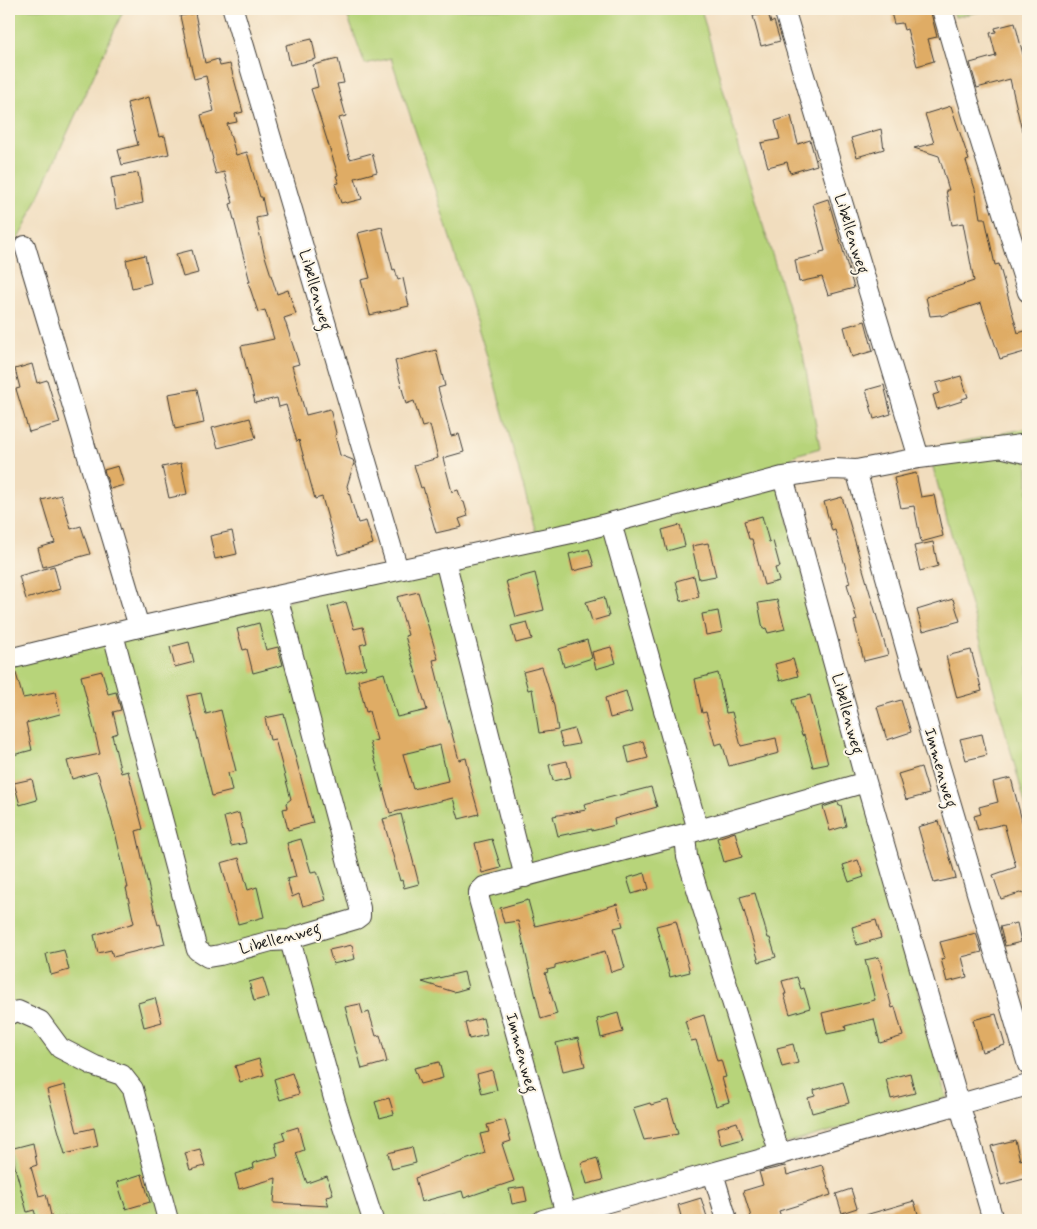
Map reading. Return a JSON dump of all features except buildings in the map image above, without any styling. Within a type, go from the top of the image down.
[{"type":"street","name":"Libellenweg","points":[[233,9],[398,570]]},
{"type":"street","name":"Libellenweg","points":[[784,9],[919,458]]},
{"type":"street","points":[[942,9],[974,120],[1028,292]]},
{"type":"street","points":[[25,246],[139,627]]},
{"type":"street","points":[[9,659],[139,627],[611,523],[783,477],[833,469],[856,470],[919,458],[1028,444]]},
{"type":"street","name":"Immenweg","points":[[856,470],[933,744],[1028,1065]]},
{"type":"street","name":"Libellenweg","points":[[783,477],[866,782]]},
{"type":"street","points":[[611,523],[691,832],[687,857],[780,1154]]},
{"type":"street","points":[[445,560],[525,877],[866,782],[993,1220]]},
{"type":"street","name":"Libellenweg","points":[[113,634],[197,950],[208,956],[220,955],[271,941],[290,940],[356,919],[360,916],[360,908],[277,596]]},
{"type":"street","name":"Immenweg","points":[[525,877],[484,887],[479,892],[479,899],[566,1214]]},
{"type":"street","points":[[290,940],[335,1102],[373,1220]]},
{"type":"street","points":[[9,1014],[18,1011],[40,1021],[60,1048],[95,1066],[122,1076],[133,1089],[168,1220]]},
{"type":"street","points":[[543,1220],[1028,1084]]},
{"type":"street","points":[[714,1173],[727,1220]]},
{"type":"lane","points":[[987,449],[1028,458]]},
{"type":"green space","points":[[9,9],[124,9],[24,228],[9,254]]},
{"type":"green space","points":[[345,9],[701,9],[742,158],[803,354],[820,448],[795,455],[780,470],[536,533],[490,366],[436,193],[391,58],[365,64]]},
{"type":"green space","points":[[953,9],[992,9],[955,17]]},
{"type":"green space","points":[[1028,428],[1028,814],[928,449]]},
{"type":"green space","points":[[779,487],[861,775],[947,1098],[518,1220],[9,1220],[9,665]]}]
